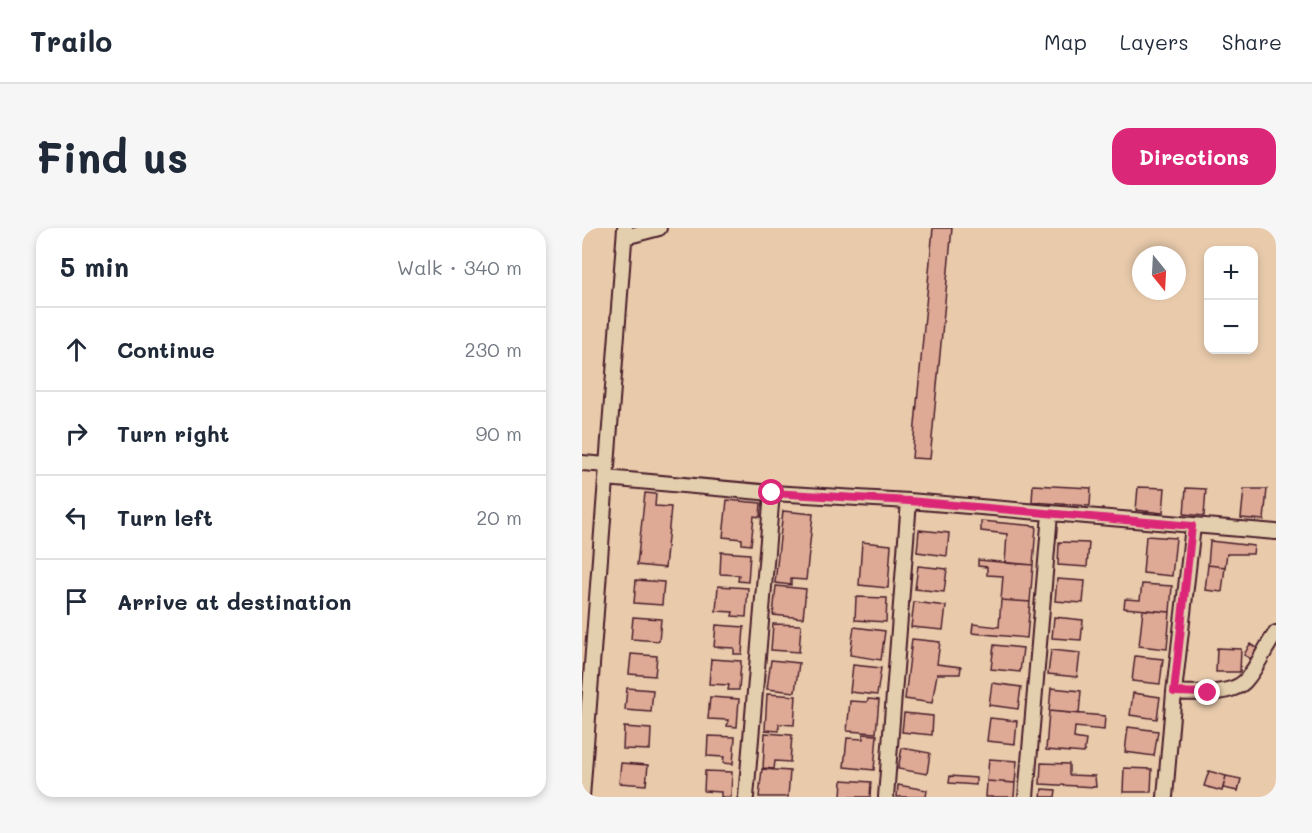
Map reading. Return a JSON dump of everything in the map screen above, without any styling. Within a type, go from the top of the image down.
[{"type":"street","points":[[582,797],[625,233],[659,228]]},
{"type":"street","points":[[582,463],[606,471],[772,493],[909,501],[1276,532]]},
{"type":"street","points":[[746,797],[772,493]]},
{"type":"street","points":[[886,797],[909,501]]},
{"type":"street","points":[[1026,797],[1050,514]]},
{"type":"street","points":[[1165,797],[1192,526]]},
{"type":"street","points":[[1174,692],[1208,693],[1233,688],[1244,683],[1276,633]]},
{"type":"building","points":[[933,228],[952,228],[930,459],[912,458]]},
{"type":"building","points":[[1033,485],[1091,488],[1090,506],[1032,502]]},
{"type":"building","points":[[1138,487],[1165,488],[1163,513],[1136,510]]},
{"type":"building","points":[[1186,488],[1206,489],[1204,516],[1184,514]]},
{"type":"building","points":[[1244,489],[1267,489],[1264,520],[1241,518]]},
{"type":"building","points":[[645,493],[656,494],[655,506],[671,507],[665,568],[637,565]]},
{"type":"building","points":[[727,500],[761,503],[760,517],[754,516],[751,545],[742,544],[742,539],[723,537]]},
{"type":"building","points":[[783,511],[813,514],[806,580],[791,579],[791,585],[775,583]]},
{"type":"building","points":[[981,521],[1036,526],[1033,565],[1005,563],[1007,534],[981,531]]},
{"type":"building","points":[[919,530],[949,533],[947,556],[917,552]]},
{"type":"building","points":[[1146,536],[1176,538],[1172,576],[1143,573]]},
{"type":"building","points":[[1210,541],[1254,546],[1253,554],[1227,554],[1225,567],[1208,565]]},
{"type":"building","points":[[862,542],[891,545],[888,588],[859,585]]},
{"type":"building","points":[[1059,542],[1089,543],[1087,567],[1058,565]]},
{"type":"building","points":[[721,552],[750,554],[748,582],[738,581],[739,575],[720,574]]},
{"type":"building","points":[[978,560],[1033,565],[1030,602],[1001,600],[1003,576],[987,575],[987,567],[978,566]]},
{"type":"building","points":[[1208,565],[1225,567],[1222,592],[1205,590]]},
{"type":"building","points":[[918,566],[947,569],[944,592],[915,589]]},
{"type":"building","points":[[1057,579],[1085,581],[1083,603],[1055,601]]},
{"type":"building","points":[[636,580],[664,582],[662,605],[634,603]]},
{"type":"building","points":[[1142,584],[1172,586],[1170,612],[1124,608],[1125,599],[1140,600]]},
{"type":"building","points":[[718,586],[748,588],[746,617],[732,616],[733,612],[716,611]]},
{"type":"building","points":[[776,586],[806,589],[803,618],[773,615]]},
{"type":"building","points":[[856,597],[887,598],[886,622],[855,620]]},
{"type":"building","points":[[1001,600],[1030,602],[1027,638],[972,633],[973,624],[999,627]]},
{"type":"building","points":[[914,602],[946,606],[943,630],[911,627]]},
{"type":"building","points":[[1143,610],[1170,612],[1167,649],[1139,646]]},
{"type":"building","points":[[633,617],[661,619],[659,641],[631,639]]},
{"type":"building","points":[[1054,617],[1083,620],[1081,640],[1052,638]]},
{"type":"building","points":[[773,624],[801,625],[799,652],[771,650]]},
{"type":"building","points":[[716,625],[744,627],[742,654],[734,654],[734,648],[714,647]]},
{"type":"building","points":[[854,627],[885,631],[881,660],[850,655]]},
{"type":"building","points":[[912,639],[940,642],[937,664],[961,667],[960,674],[937,674],[932,703],[905,699]]},
{"type":"building","points":[[1250,644],[1257,648],[1251,659],[1244,655]]},
{"type":"building","points":[[994,645],[1023,648],[1020,672],[991,669]]},
{"type":"building","points":[[1217,648],[1241,649],[1240,672],[1216,672]]},
{"type":"building","points":[[1051,650],[1080,653],[1077,677],[1048,674]]},
{"type":"building","points":[[631,654],[657,656],[655,676],[629,674]]},
{"type":"building","points":[[1135,656],[1163,659],[1160,684],[1132,681]]},
{"type":"building","points":[[711,659],[741,661],[739,690],[728,690],[729,685],[709,684]]},
{"type":"building","points":[[771,660],[799,663],[795,692],[767,689]]},
{"type":"building","points":[[853,665],[881,668],[877,695],[850,692]]},
{"type":"building","points":[[992,683],[1021,687],[1018,709],[989,705]]},
{"type":"building","points":[[627,688],[653,690],[651,712],[625,710]]},
{"type":"building","points":[[1051,688],[1081,691],[1079,714],[1049,711]]},
{"type":"building","points":[[1133,693],[1160,697],[1157,719],[1130,715]]},
{"type":"building","points":[[767,694],[796,696],[794,725],[779,724],[779,731],[765,730]]},
{"type":"building","points":[[710,697],[739,699],[737,727],[727,726],[728,720],[708,719]]},
{"type":"building","points":[[868,699],[879,700],[876,733],[847,731],[850,701],[867,702]]},
{"type":"building","points":[[1049,711],[1105,716],[1104,730],[1075,727],[1074,738],[1086,740],[1084,753],[1046,750]]},
{"type":"building","points":[[904,713],[933,716],[932,735],[902,732]]},
{"type":"building","points":[[990,718],[1017,721],[1015,744],[987,741]]},
{"type":"building","points":[[624,727],[651,729],[650,750],[623,749]]},
{"type":"building","points":[[1128,727],[1158,731],[1154,756],[1125,752]]},
{"type":"building","points":[[765,733],[792,735],[790,762],[775,761],[774,769],[763,768]]},
{"type":"building","points":[[863,734],[877,735],[874,770],[844,767],[847,738],[863,739]]},
{"type":"building","points":[[708,736],[735,737],[733,764],[723,763],[724,757],[707,756]]},
{"type":"building","points":[[902,748],[930,753],[927,774],[898,769]]},
{"type":"building","points":[[989,759],[1017,761],[1015,783],[987,781]]},
{"type":"building","points":[[621,763],[648,765],[646,785],[619,783]]},
{"type":"building","points":[[1041,763],[1069,764],[1069,775],[1095,776],[1096,787],[1040,784]]},
{"type":"building","points":[[1124,768],[1152,769],[1151,792],[1123,792]]},
{"type":"building","points":[[762,769],[790,771],[788,797],[759,797]]},
{"type":"building","points":[[705,771],[732,772],[731,797],[721,797],[721,792],[704,791]]},
{"type":"building","points":[[1209,771],[1226,776],[1222,791],[1204,786]]},
{"type":"building","points":[[950,776],[976,778],[976,785],[949,783]]},
{"type":"building","points":[[1226,776],[1241,779],[1238,791],[1223,788]]},
{"type":"building","points":[[842,780],[871,782],[870,797],[841,797]]},
{"type":"building","points":[[987,781],[1015,783],[1014,797],[986,797]]},
{"type":"building","points":[[898,785],[927,790],[926,797],[897,797]]},
{"type":"building","points":[[1042,789],[1056,790],[1055,797],[1041,797]]},
{"type":"route","points":[[772,493],[909,501],[1192,526],[1174,692],[1208,693]]}]
